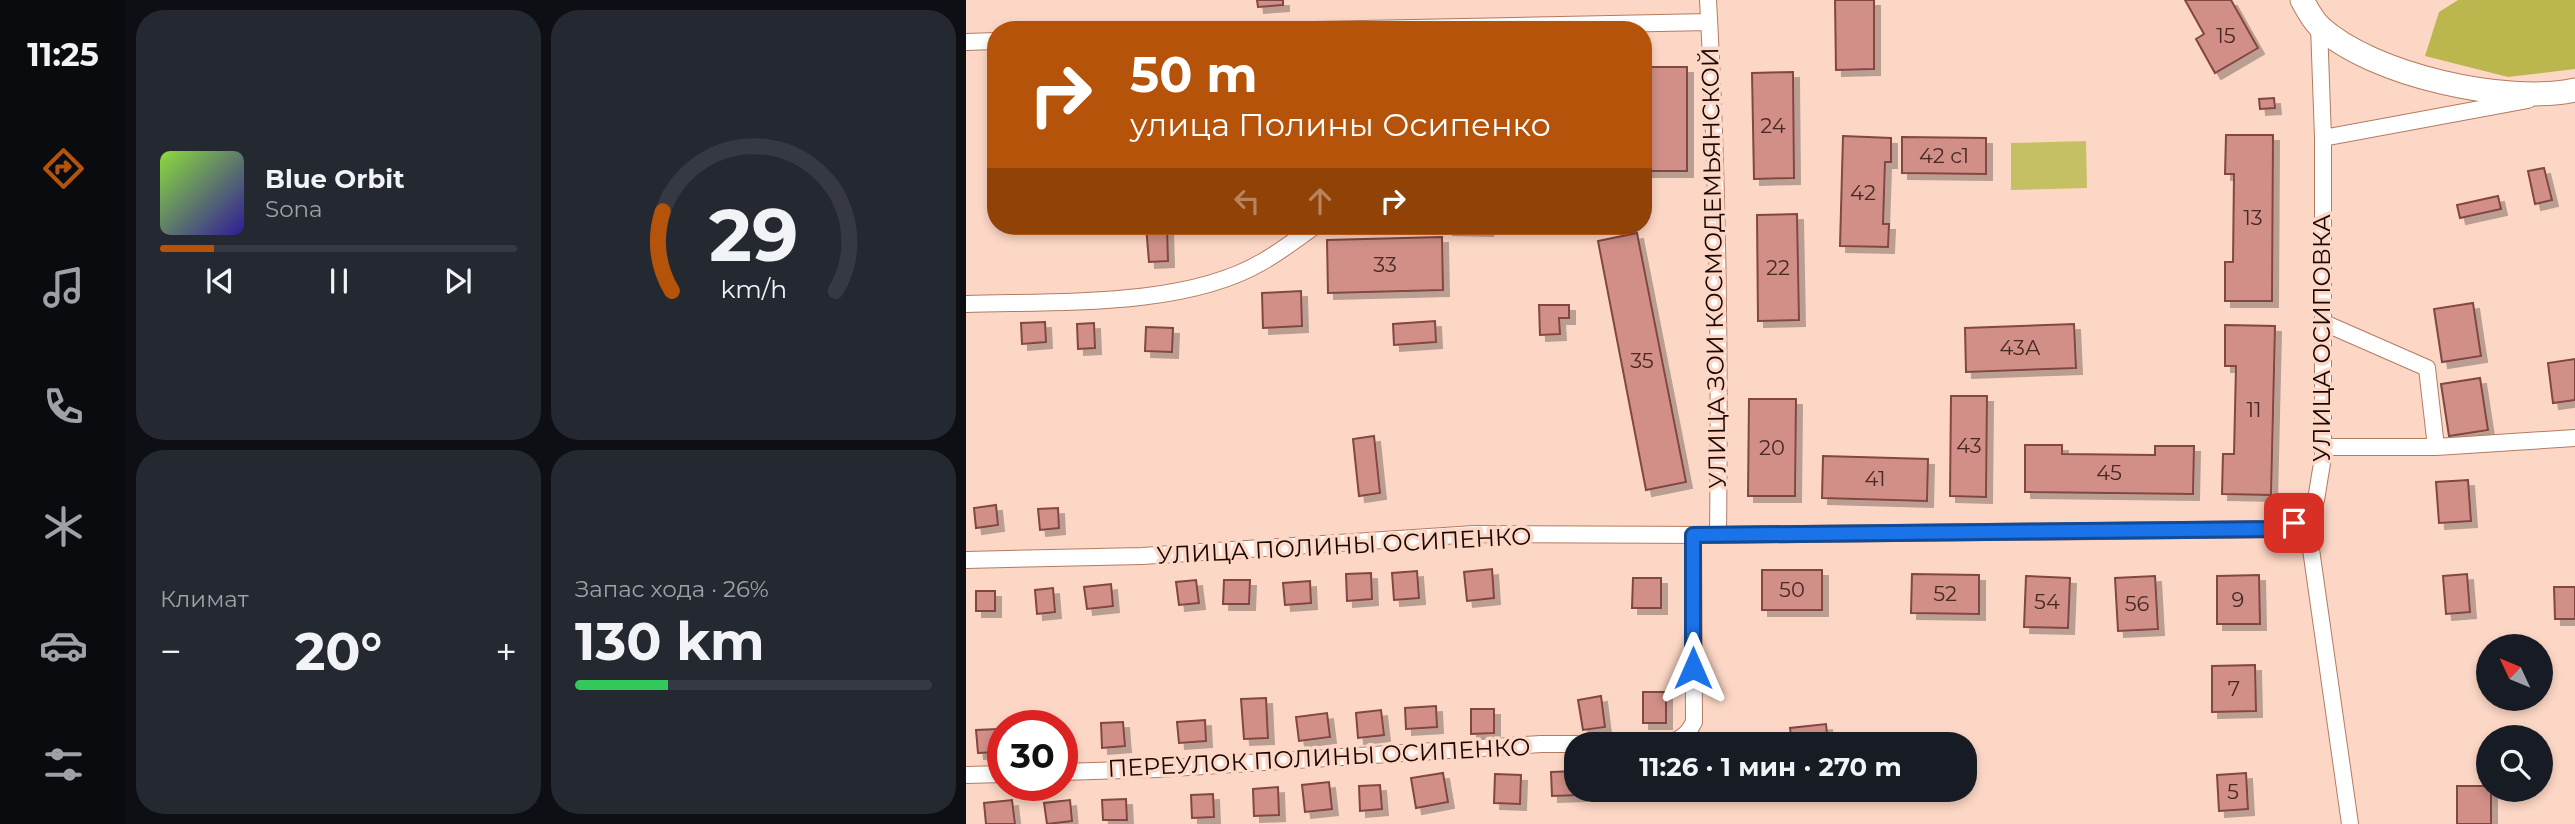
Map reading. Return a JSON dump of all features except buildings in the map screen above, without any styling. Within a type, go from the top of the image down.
[{"type":"main road","points":[[2302,0],[2319,26],[2356,51],[2440,83],[2466,88],[2565,92]]},
{"type":"street","name":"УЛИЦА ЗОИ КОСМОДЕМЬЯНСКОЙ","points":[[1708,0],[1718,247],[1718,535]]},
{"type":"street","points":[[1652,23],[1709,22]]},
{"type":"street","name":"УЛИЦА ОСИПОВКА","points":[[2306,514],[2316,500],[2322,447],[2323,138],[2319,26]]},
{"type":"street","points":[[966,42],[987,41]]},
{"type":"street","points":[[2323,138],[2454,116],[2565,92]]},
{"type":"street","points":[[966,304],[1129,299],[1182,290],[1224,279],[1261,263],[1302,235]]},
{"type":"street","points":[[2322,322],[2427,368],[2436,447]]},
{"type":"street","points":[[2322,447],[2436,447],[2575,438]]},
{"type":"street","points":[[2306,514],[2350,824]]},
{"type":"street","name":"УЛИЦА ПОЛИНЫ ОСИПЕНКО","points":[[966,560],[1142,556],[1474,534],[1718,535],[2280,529],[2306,514]]},
{"type":"street","points":[[1689,732],[1694,722],[1693,535]]},
{"type":"street","name":"ПЕРЕУЛОК ПОЛИНЫ ОСИПЕНКО","points":[[1078,772],[1564,744]]},
{"type":"street","points":[[966,775],[987,774]]},
{"type":"shaded area","points":[[2458,0],[2575,0],[2575,69],[2508,77],[2425,56],[2439,12]]},
{"type":"shaded area","points":[[2086,141],[2087,188],[2011,190],[2011,143]]},
{"type":"route","points":[[1693,668],[1693,535],[2280,529],[2294,523]]}]
